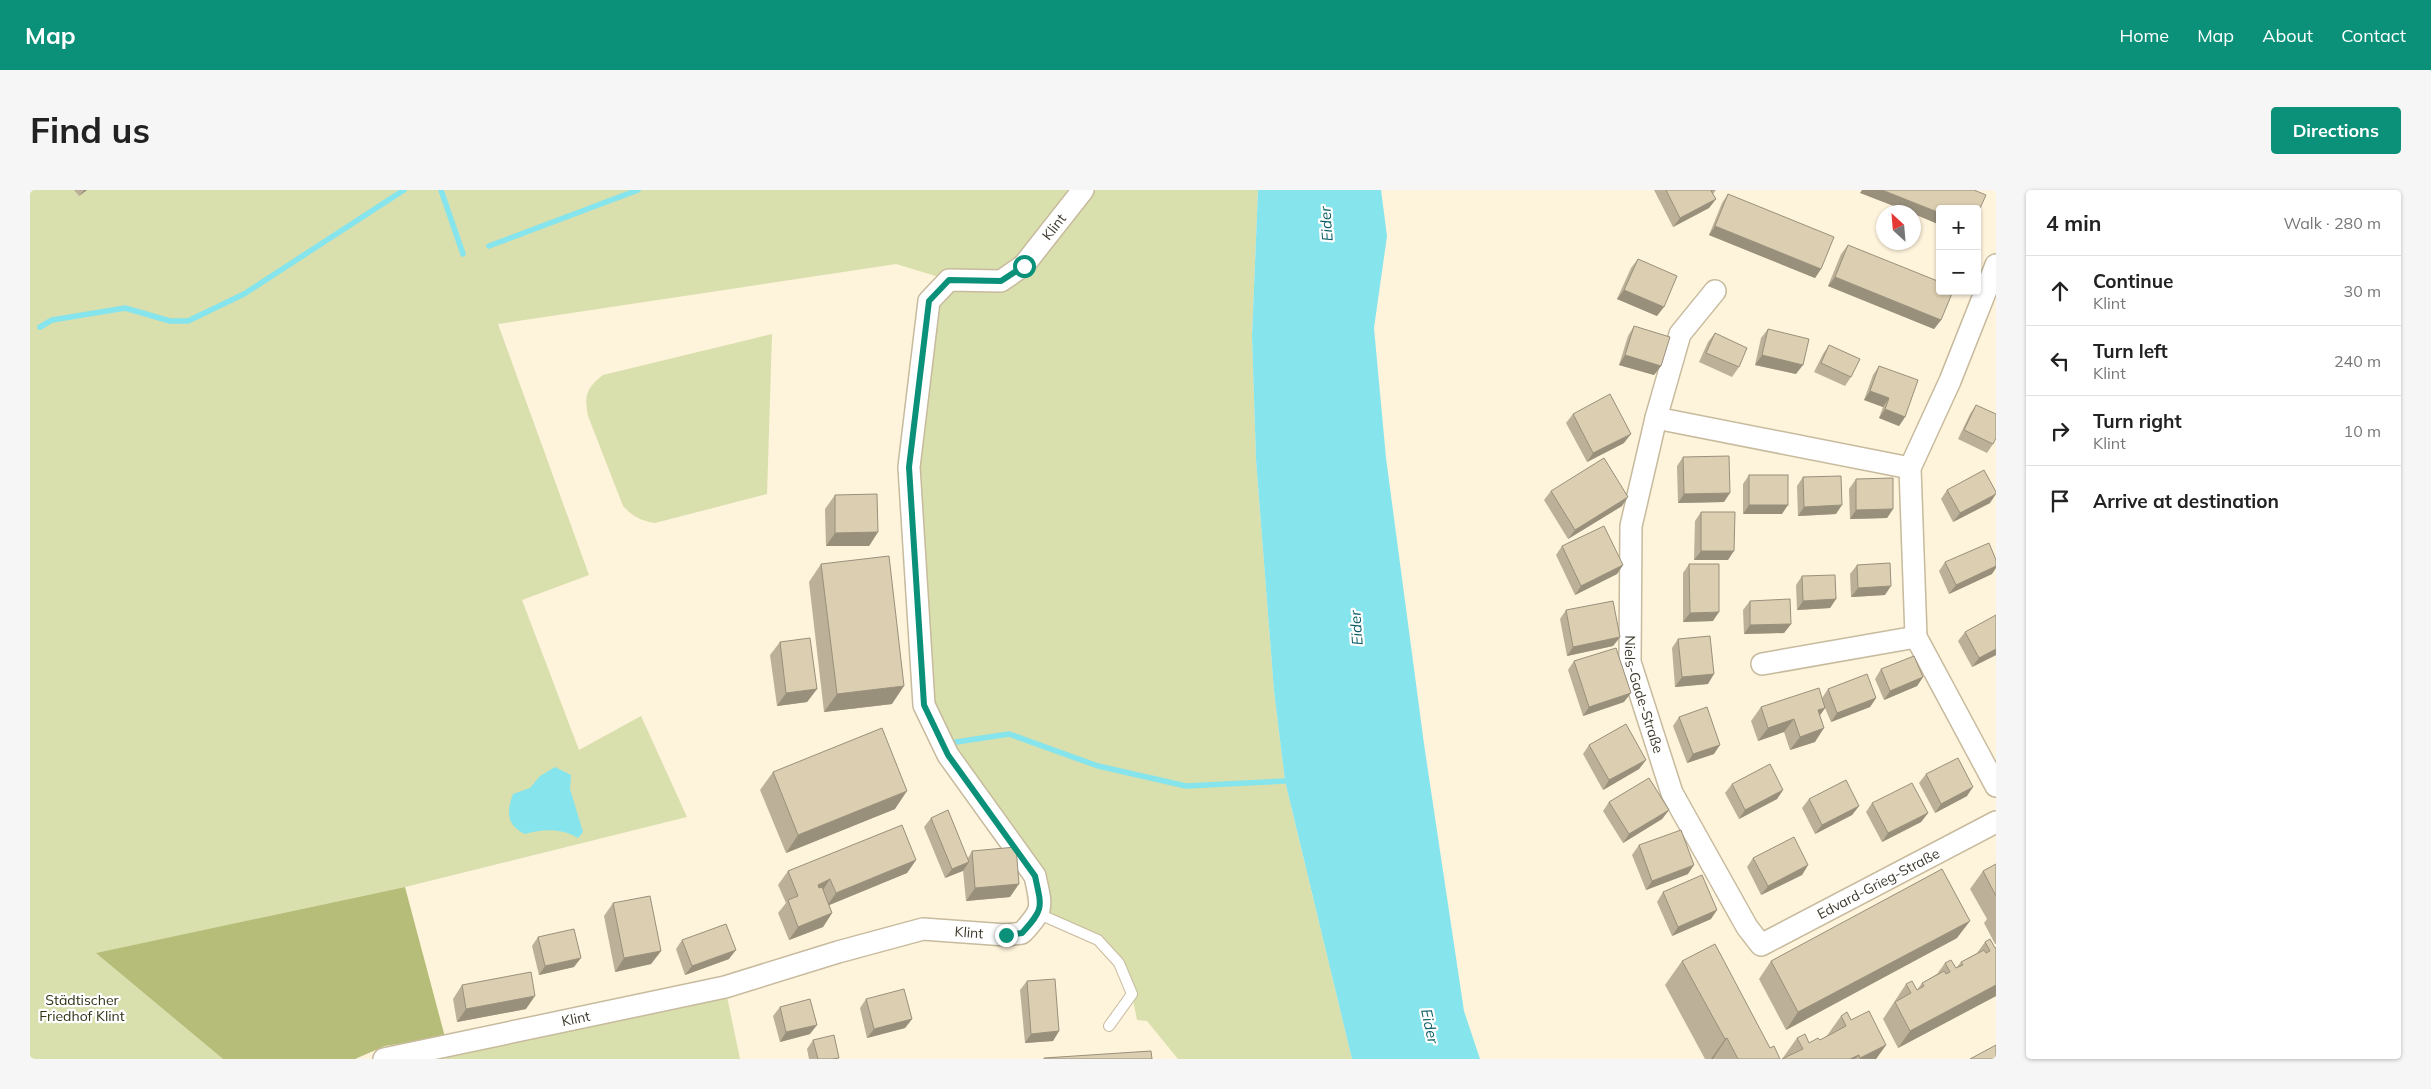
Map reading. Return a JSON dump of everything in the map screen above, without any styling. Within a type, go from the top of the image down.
[{"type":"street","name":"Klint","points":[[384,1059],[725,987],[838,952],[923,929],[1006,935],[1022,933],[1039,914],[1040,898],[1035,876],[948,755],[924,705],[909,467],[929,301],[949,280],[1001,281],[1024,266],[1083,190]]},
{"type":"street","points":[[1996,265],[1950,381],[1910,468],[1916,637],[1996,786]]},
{"type":"street","name":"Niels-Gade-Straße","points":[[1715,291],[1680,334],[1656,418],[1630,526],[1630,662],[1672,793],[1747,927],[1761,945]]},
{"type":"street","points":[[1656,418],[1910,468]]},
{"type":"street","points":[[1762,664],[1916,637]]},
{"type":"street","name":"Edvard-Grieg-Straße","points":[[1761,945],[1996,822]]},
{"type":"lane","points":[[1039,914],[1098,940],[1120,963],[1132,994],[1109,1026]]},
{"type":"green space","name":"Städtischer Friedhof Klint","points":[[30,190],[1258,190],[1252,336],[1256,460],[1274,691],[1285,781],[1352,1059],[1178,1059],[1147,1021],[1137,1020],[1129,986],[1114,954],[1106,946],[1083,932],[1039,914],[1040,898],[924,705],[909,467],[929,301],[949,280],[896,264],[498,324],[589,575],[522,600],[579,750],[641,716],[687,817],[405,887],[97,953],[223,1059],[30,1059]]},
{"type":"green space","points":[[772,334],[767,494],[655,523],[637,518],[630,513],[623,506],[588,416],[586,402],[588,392],[593,384],[603,375]]},
{"type":"green space","points":[[405,887],[445,1037],[385,1046],[355,1059],[223,1059],[96,953]]},
{"type":"green space","points":[[725,987],[740,1059],[384,1059]]},
{"type":"water","name":"Eider","points":[[1258,190],[1381,190],[1387,236],[1374,328],[1386,458],[1424,744],[1464,1011],[1480,1059],[1352,1059],[1285,781],[1274,691],[1256,460],[1252,336]]},
{"type":"water","points":[[555,767],[571,775],[570,789],[583,832],[578,838],[565,832],[552,830],[525,834],[511,822],[509,807],[513,794],[530,788],[540,776]]},
{"type":"building","points":[[1666,190],[1713,190],[1711,191],[1716,199],[1680,218]]},
{"type":"building","points":[[1882,190],[1974,190],[1986,195],[1981,206],[1936,205],[1936,211]]},
{"type":"building","points":[[1728,194],[1834,237],[1821,269],[1715,226]]},
{"type":"building","points":[[1848,245],[1936,280],[1936,295],[1951,295],[1941,320],[1835,277]]},
{"type":"building","points":[[1638,259],[1677,276],[1664,307],[1624,290]]},
{"type":"building","points":[[1634,326],[1670,337],[1661,366],[1625,355]]},
{"type":"building","points":[[1768,329],[1809,339],[1803,365],[1762,355]]},
{"type":"building","points":[[1715,333],[1747,348],[1739,367],[1706,353]]},
{"type":"building","points":[[1829,345],[1860,359],[1851,377],[1821,363]]},
{"type":"building","points":[[1879,366],[1918,380],[1905,417],[1885,409],[1889,398],[1870,391]]},
{"type":"building","points":[[1610,394],[1631,434],[1593,453],[1573,414]]},
{"type":"building","points":[[1976,405],[1996,414],[1996,438],[1993,444],[1964,430]]},
{"type":"building","points":[[1729,456],[1730,493],[1684,494],[1683,457]]},
{"type":"building","points":[[1604,458],[1628,497],[1575,530],[1551,491]]},
{"type":"building","points":[[1984,470],[1996,494],[1960,513],[1947,490]]},
{"type":"building","points":[[1749,475],[1788,475],[1788,505],[1749,505]]},
{"type":"building","points":[[1841,476],[1842,505],[1804,507],[1803,477]]},
{"type":"building","points":[[1893,478],[1893,509],[1856,510],[1856,479]]},
{"type":"building","points":[[877,494],[878,532],[835,533],[835,495]]},
{"type":"building","points":[[1701,512],[1735,512],[1734,551],[1701,551]]},
{"type":"building","points":[[1604,526],[1623,565],[1581,586],[1562,546]]},
{"type":"building","points":[[1989,543],[1996,560],[1996,566],[1956,585],[1945,562]]},
{"type":"building","points":[[889,556],[904,686],[837,694],[821,564]]},
{"type":"building","points":[[1890,563],[1891,586],[1858,588],[1857,565]]},
{"type":"building","points":[[1689,564],[1719,564],[1719,612],[1690,613]]},
{"type":"building","points":[[1835,575],[1836,599],[1803,601],[1802,576]]},
{"type":"building","points":[[1790,599],[1791,624],[1750,625],[1750,601]]},
{"type":"building","points":[[1613,601],[1620,637],[1573,647],[1566,610]]},
{"type":"building","points":[[1996,615],[1996,649],[1979,658],[1965,632]]},
{"type":"building","points":[[1710,636],[1714,674],[1682,677],[1678,639]]},
{"type":"building","points":[[810,638],[817,689],[786,693],[780,642]]},
{"type":"building","points":[[1616,648],[1631,693],[1589,707],[1574,661]]},
{"type":"building","points":[[1914,656],[1923,677],[1890,691],[1881,669]]},
{"type":"building","points":[[1867,674],[1876,698],[1837,713],[1828,689]]},
{"type":"building","points":[[1819,688],[1825,708],[1818,710],[1824,728],[1800,737],[1794,719],[1768,728],[1761,707]]},
{"type":"building","points":[[1707,707],[1720,745],[1693,754],[1679,717]]},
{"type":"building","points":[[1626,724],[1646,760],[1609,780],[1589,745]]},
{"type":"building","points":[[882,728],[907,791],[798,835],[773,772]]},
{"type":"building","points":[[1958,758],[1973,787],[1941,804],[1926,774]]},
{"type":"building","points":[[1770,764],[1783,790],[1745,810],[1732,784]]},
{"type":"building","points":[[1649,778],[1669,810],[1629,834],[1609,802]]},
{"type":"building","points":[[1846,780],[1859,806],[1822,825],[1809,799]]},
{"type":"building","points":[[1912,783],[1928,813],[1888,833],[1872,803]]},
{"type":"building","points":[[948,810],[969,862],[952,869],[931,818]]},
{"type":"building","points":[[902,825],[916,860],[836,893],[830,879],[818,885],[819,888],[822,887],[832,913],[798,927],[788,900],[798,896],[788,871]]},
{"type":"building","points":[[1681,830],[1694,865],[1652,881],[1639,845]]},
{"type":"building","points":[[1794,837],[1808,865],[1768,886],[1753,858]]},
{"type":"building","points":[[1016,847],[1019,884],[975,888],[972,851]]},
{"type":"building","points":[[1996,864],[1996,896],[1983,871]]},
{"type":"building","points":[[1942,869],[1970,921],[1798,1012],[1771,961]]},
{"type":"building","points":[[1702,875],[1717,910],[1678,927],[1663,892]]},
{"type":"building","points":[[650,896],[661,951],[624,958],[613,903]]},
{"type":"building","points":[[726,924],[736,950],[692,966],[682,940]]},
{"type":"building","points":[[574,929],[581,958],[545,966],[538,937]]},
{"type":"building","points":[[1990,939],[1996,948],[1996,985],[1910,1031],[1895,1002],[1911,993],[1906,984],[1912,981],[1917,990],[1924,986],[1922,983],[1944,971],[1946,974],[1950,972],[1945,963],[1951,960],[1956,968],[1963,965],[1961,962],[1984,950],[1986,953],[1990,951],[1985,942]]},
{"type":"building","points":[[1715,944],[1770,1048],[1774,1046],[1780,1059],[1738,1059],[1727,1038],[1725,1039],[1682,961]]},
{"type":"building","points":[[531,972],[535,996],[466,1009],[462,985]]},
{"type":"building","points":[[1055,979],[1059,1031],[1031,1034],[1027,981]]},
{"type":"building","points":[[904,989],[912,1019],[874,1029],[866,999]]},
{"type":"building","points":[[810,999],[817,1025],[786,1032],[780,1007]]},
{"type":"building","points":[[1869,1011],[1886,1045],[1860,1058],[1859,1055],[1850,1059],[1782,1059],[1803,1049],[1797,1038],[1805,1034],[1809,1043],[1818,1038],[1820,1040],[1846,1026],[1841,1016],[1847,1012],[1851,1020]]},
{"type":"building","points":[[834,1035],[839,1058],[818,1059],[813,1040]]},
{"type":"building","points":[[1996,1045],[1996,1059],[1970,1059]]},
{"type":"building","points":[[1151,1051],[1152,1059],[1044,1059],[1044,1058]]},
{"type":"waterway","points":[[40,327],[52,320],[125,308],[170,321],[188,321],[244,294],[404,190]]},
{"type":"waterway","points":[[441,190],[463,254]]},
{"type":"waterway","points":[[489,246],[638,190]]},
{"type":"waterway","points":[[956,742],[1009,734],[1098,766],[1186,786],[1285,781]]},
{"type":"route","points":[[1006,935],[1022,933],[1039,914],[1040,898],[1035,876],[948,755],[924,705],[909,467],[929,301],[949,280],[1001,281],[1024,266]]}]
